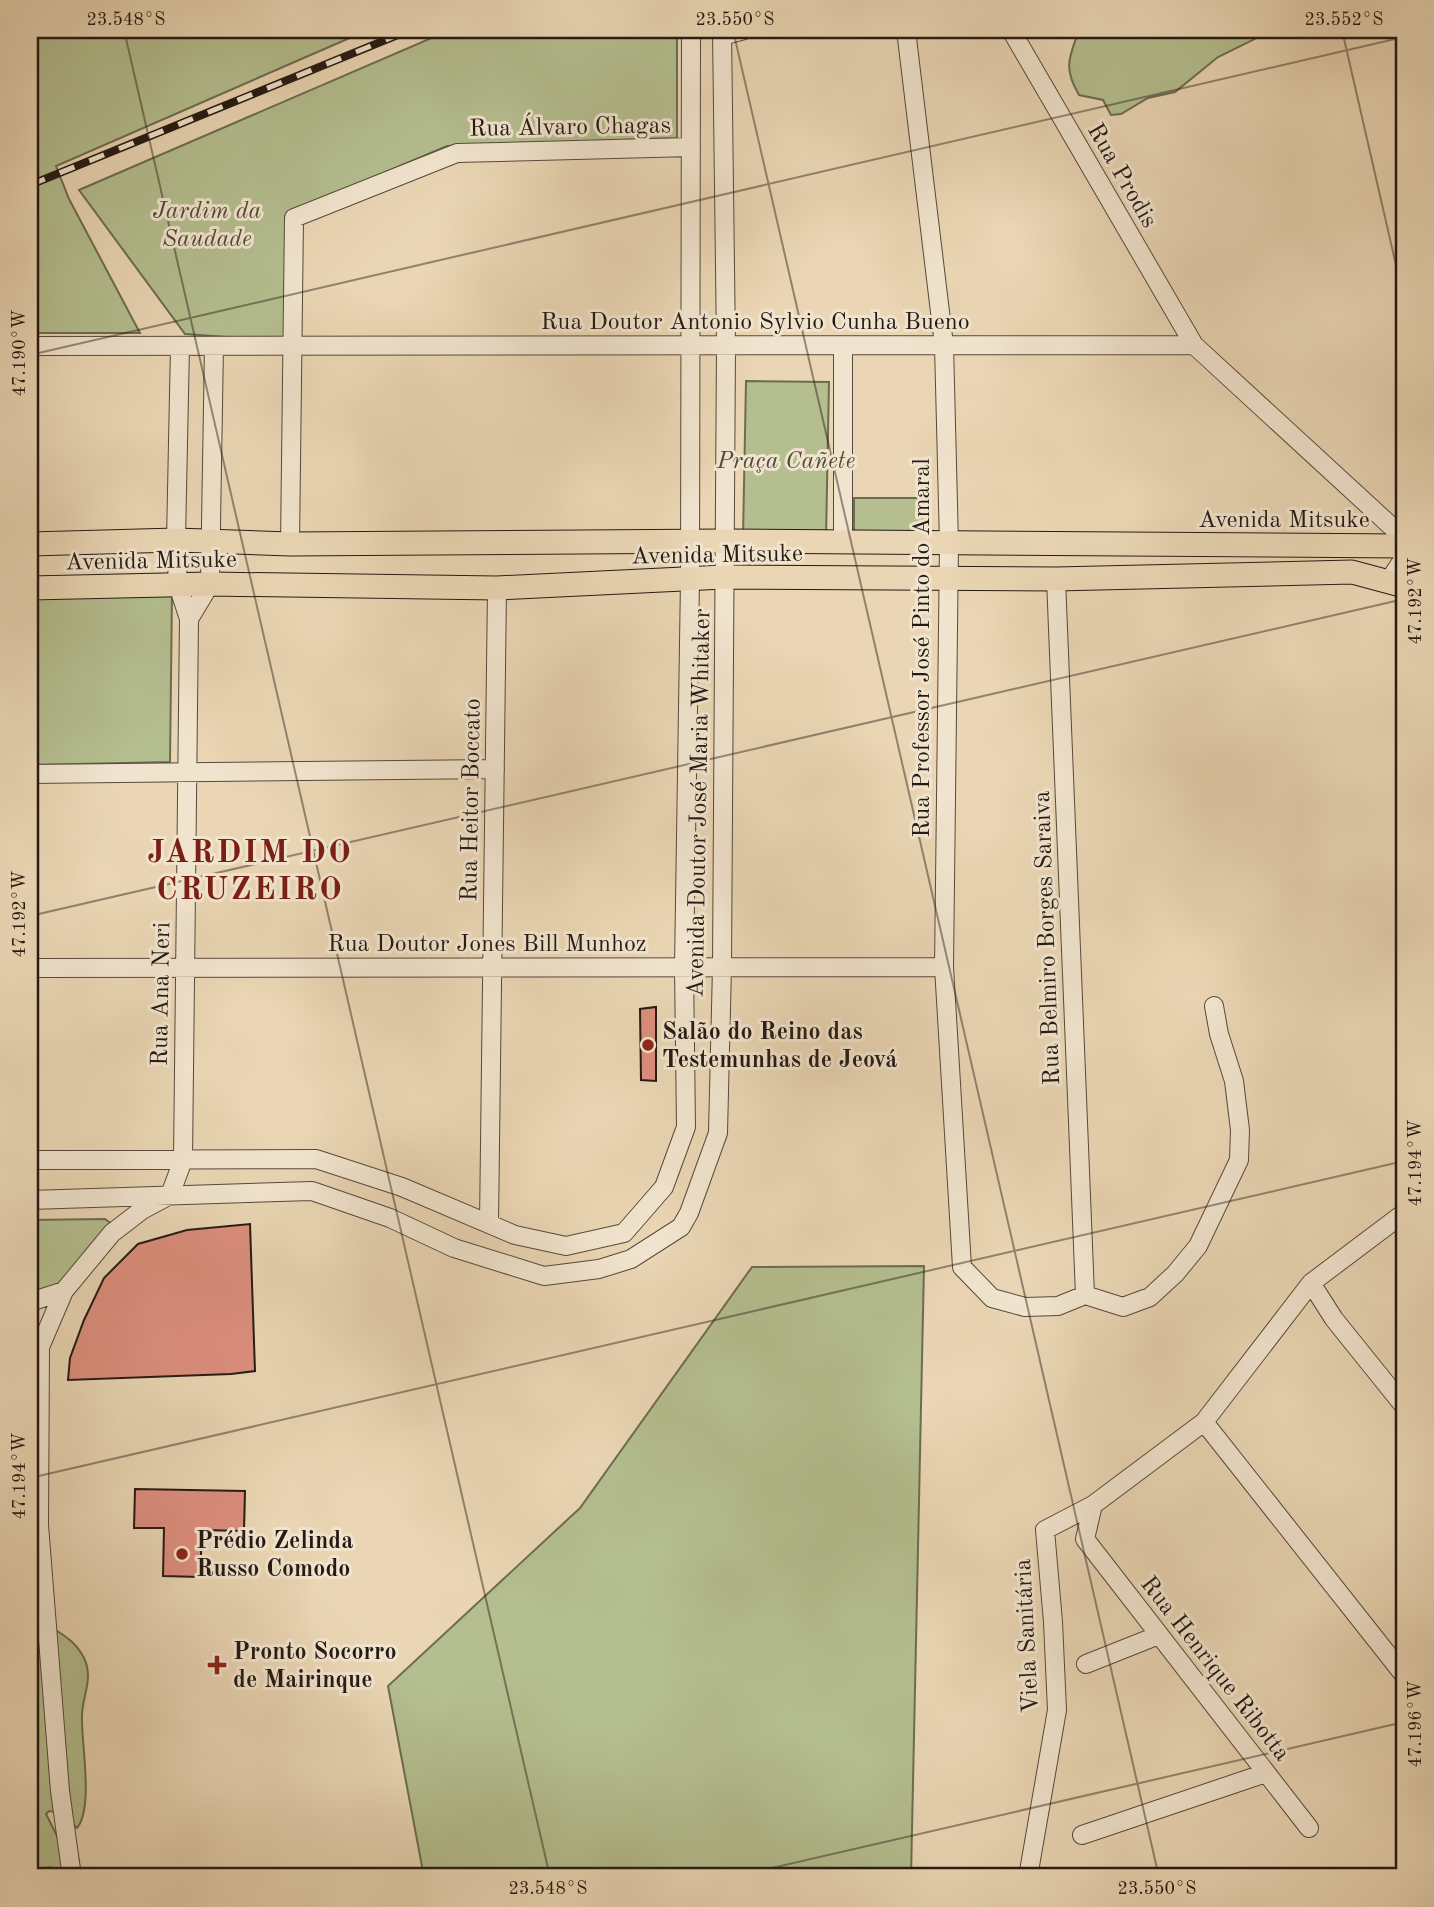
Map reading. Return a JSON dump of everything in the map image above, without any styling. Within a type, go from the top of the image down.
[{"type":"main road","name":"Avenida Mitsuke","points":[[30,544],[176,540],[290,544],[724,541],[1404,546]]},
{"type":"main road","points":[[1038,545],[1046,578]]},
{"type":"main road","name":"Avenida Mitsuke","points":[[30,587],[210,584],[497,588],[724,577],[1046,578],[1352,572],[1396,584]]},
{"type":"street","name":"Avenida Doutor José Maria Whitaker","points":[[30,1160],[316,1159],[402,1187],[515,1235],[566,1246],[624,1233],[664,1187],[686,1127],[684,967],[692,345],[691,30]]},
{"type":"street","points":[[722,33],[744,30]]},
{"type":"street","name":"Rua Professor José Pinto do Amaral","points":[[906,30],[944,345],[949,544],[944,967],[962,1267],[992,1298],[1025,1307],[1058,1306],[1085,1295]]},
{"type":"street","name":"Rua Prodis","points":[[1011,30],[1194,345]]},
{"type":"street","name":"Avenida Doutor José Maria Whitaker","points":[[30,1200],[312,1192],[390,1218],[454,1248],[544,1276],[600,1269],[631,1259],[681,1227],[689,1213],[718,1133],[722,967],[726,346],[722,33]]},
{"type":"street","name":"Rua Álvaro Chagas","points":[[292,346],[294,218],[457,153],[691,147]]},
{"type":"street","points":[[843,543],[844,345]]},
{"type":"street","points":[[1194,345],[1404,538]]},
{"type":"street","name":"Rua Doutor Antonio Sylvio Cunha Bueno","points":[[30,346],[1194,345]]},
{"type":"street","name":"Rua Ana Neri","points":[[170,1195],[183,1160],[186,968],[189,619],[178,585],[176,540],[180,346]]},
{"type":"street","name":"Rua Ana Neri","points":[[189,619],[210,584],[214,346]]},
{"type":"street","points":[[290,544],[292,346]]},
{"type":"street","points":[[1396,584],[1404,558]]},
{"type":"street","name":"Rua Belmiro Borges Saraiva","points":[[1046,578],[1085,1295]]},
{"type":"street","name":"Rua Heitor Boccato","points":[[489,1223],[497,588]]},
{"type":"street","points":[[30,774],[495,769]]},
{"type":"street","name":"Rua Doutor Jones Bill Munhoz","points":[[30,968],[944,967]]},
{"type":"street","points":[[1085,1295],[1123,1307],[1150,1297],[1175,1274],[1198,1245],[1239,1160],[1240,1130],[1234,1081],[1219,1034],[1214,1006]]},
{"type":"street","points":[[72,1877],[60,1791],[39,1525],[40,1347],[64,1291],[112,1233],[142,1210],[170,1195]]},
{"type":"street","points":[[1093,1505],[1204,1422],[1311,1283],[1404,1213]]},
{"type":"street","points":[[1311,1283],[1334,1319],[1404,1406]]},
{"type":"street","points":[[30,1302],[64,1291]]},
{"type":"street","points":[[30,1328],[40,1347]]},
{"type":"street","points":[[1204,1422],[1404,1675]]},
{"type":"street","name":"Rua Henrique Ribotta","points":[[1093,1505],[1085,1539],[1309,1828]]},
{"type":"street","name":"Viela Sanitária","points":[[1028,1877],[1057,1710],[1045,1530],[1093,1505]]},
{"type":"street","points":[[1086,1664],[1159,1634]]},
{"type":"street","points":[[1082,1835],[1266,1773]]},
{"type":"green space","points":[[30,30],[368,30],[56,166],[69,199],[140,333],[30,333]]},
{"type":"green space","name":"Jardim da Saudade","points":[[450,30],[677,30],[677,138],[447,146],[287,216],[286,341],[185,334],[79,190]]},
{"type":"green space","points":[[1079,30],[1273,30],[1218,57],[1175,92],[1148,98],[1121,114],[1111,115],[1103,100],[1079,95],[1074,86],[1069,63]]},
{"type":"green space","name":"Praça Cañete","points":[[746,381],[829,382],[826,539],[743,537]]},
{"type":"green space","points":[[854,498],[930,498],[931,541],[854,541]]},
{"type":"green space","points":[[172,594],[170,762],[30,765],[30,598]]},
{"type":"green space","points":[[105,1219],[113,1225],[60,1284],[30,1294],[30,1220]]},
{"type":"green space","points":[[924,1266],[911,1877],[424,1877],[388,1686],[580,1508],[752,1267]]},
{"type":"green space","points":[[54,1629],[78,1649],[88,1673],[82,1709],[86,1790],[82,1818],[77,1828],[60,1813],[49,1811],[46,1814],[59,1840],[78,1857],[80,1870],[76,1873],[48,1867],[42,1873],[45,1877],[30,1877],[30,1632]]},
{"type":"building","name":"Salão do Reino das Testemunhas de Jeová","points":[[656,1007],[656,1081],[641,1080],[640,1009]]},
{"type":"building","points":[[250,1224],[255,1371],[68,1380],[70,1358],[104,1278],[138,1244],[187,1230]]},
{"type":"building","name":"Prédio Zelinda Russo Comodo","points":[[135,1489],[245,1491],[244,1531],[202,1530],[200,1577],[163,1576],[164,1528],[134,1528]]},
{"type":"railway","points":[[30,185],[410,30]]},
{"type":"place","name":"Salão do Reino das Testemunhas de Jeová","points":[[648,1045]]},
{"type":"place","name":"Prédio Zelinda Russo Comodo","points":[[182,1554]]},
{"type":"place","name":"Pronto Socorro de Mairinque","points":[[217,1665]]},
{"type":"district","name":"JARDIM DO CRUZEIRO","points":[[250,870]]}]
